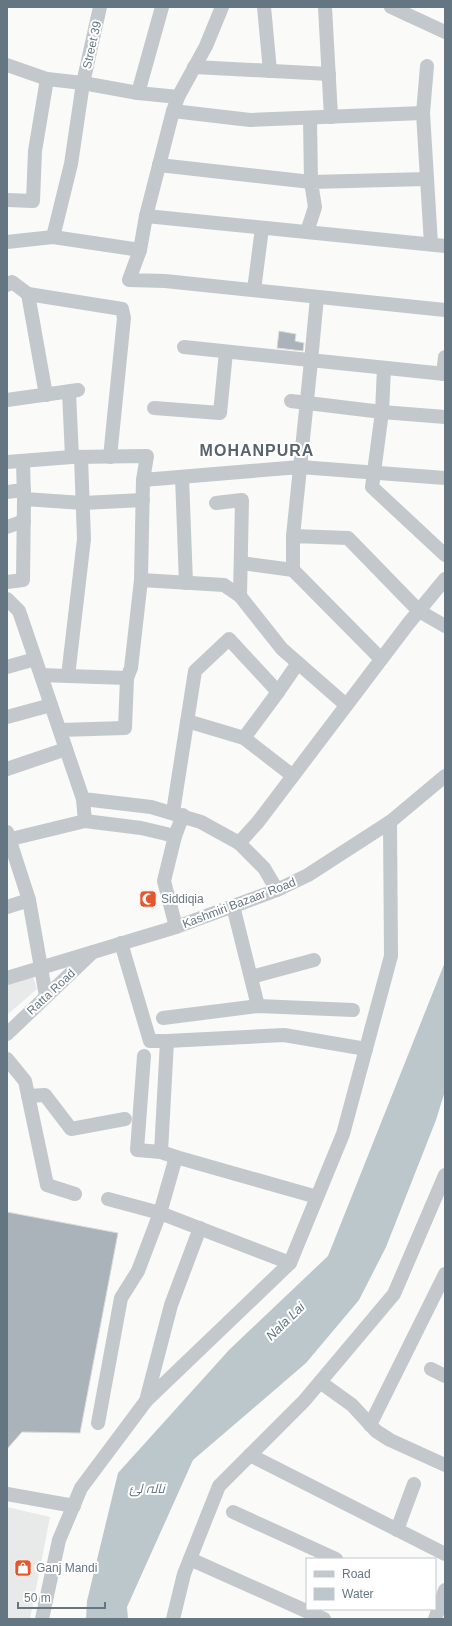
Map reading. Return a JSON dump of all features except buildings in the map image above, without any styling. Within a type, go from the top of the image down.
[{"type":"street","name":"Street 39","points":[[53,237],[71,164],[83,83],[100,7]]},
{"type":"street","points":[[138,93],[162,7]]},
{"type":"street","points":[[222,7],[206,46],[194,66],[172,111],[146,216],[140,250],[129,280],[165,281],[445,310]]},
{"type":"street","points":[[264,7],[270,70]]},
{"type":"street","points":[[325,7],[331,117]]},
{"type":"street","points":[[391,7],[445,32]]},
{"type":"street","points":[[7,65],[46,79],[83,83],[138,93],[178,97]]},
{"type":"street","points":[[194,66],[329,74]]},
{"type":"street","points":[[427,66],[423,113],[431,244]]},
{"type":"street","points":[[7,200],[33,201],[35,151],[46,79]]},
{"type":"street","points":[[172,111],[250,120],[423,113]]},
{"type":"street","points":[[307,232],[315,208],[311,182],[310,118]]},
{"type":"street","points":[[159,165],[311,182],[427,179]]},
{"type":"street","points":[[146,216],[445,246]]},
{"type":"street","points":[[254,290],[262,228]]},
{"type":"street","points":[[7,242],[53,237],[140,250]]},
{"type":"street","points":[[7,284],[12,282],[28,294],[122,308],[124,318],[110,457]]},
{"type":"street","points":[[28,294],[46,395]]},
{"type":"street","points":[[292,570],[293,536],[317,297]]},
{"type":"street","points":[[184,347],[444,374],[445,357]]},
{"type":"street","points":[[154,408],[220,413],[226,352]]},
{"type":"street","points":[[384,368],[382,412],[372,487],[445,555]]},
{"type":"street","points":[[7,400],[74,391],[77,457],[83,504],[84,538],[68,676]]},
{"type":"street","points":[[292,401],[382,412],[445,417]]},
{"type":"street","points":[[7,462],[77,457],[147,456],[143,480],[141,580],[131,668],[127,678],[125,728],[60,730]]},
{"type":"street","points":[[7,582],[23,580],[23,461]]},
{"type":"street","points":[[143,480],[300,467],[445,478]]},
{"type":"street","points":[[182,476],[186,583]]},
{"type":"street","points":[[7,492],[83,504],[143,500]]},
{"type":"street","points":[[216,503],[242,500],[240,596]]},
{"type":"street","points":[[7,527],[24,521]]},
{"type":"street","points":[[293,536],[348,538],[419,610],[445,626]]},
{"type":"street","points":[[241,563],[292,570],[381,659]]},
{"type":"street","points":[[239,843],[258,822],[381,659],[445,579]]},
{"type":"street","points":[[141,580],[224,585],[240,596],[282,649],[346,705]]},
{"type":"street","points":[[7,599],[19,610],[83,799],[85,821]]},
{"type":"street","points":[[176,927],[164,881],[176,836],[187,721],[195,671],[229,639],[278,692]]},
{"type":"street","points":[[7,667],[36,659]]},
{"type":"street","points":[[244,738],[298,663]]},
{"type":"street","points":[[41,675],[127,678]]},
{"type":"street","points":[[7,717],[51,705]]},
{"type":"street","points":[[187,721],[244,738],[292,776]]},
{"type":"street","points":[[7,769],[66,749]]},
{"type":"street","name":"Kashmiri Bazaar Road","points":[[7,978],[176,927],[277,890],[308,875],[390,822],[445,776]]},
{"type":"street","points":[[83,799],[151,807],[201,822],[239,843],[264,868],[277,890]]},
{"type":"street","points":[[46,996],[29,900],[8,837],[85,821],[141,828],[176,836]]},
{"type":"street","points":[[42,1619],[59,1540],[81,1488],[146,1401],[290,1263],[343,1134],[391,956],[390,822]]},
{"type":"street","points":[[7,907],[29,900]]},
{"type":"street","points":[[233,906],[258,1006]]},
{"type":"street","points":[[121,943],[150,1041],[284,1035],[366,1049]]},
{"type":"street","name":"Ratta Road","points":[[7,1034],[94,951]]},
{"type":"street","points":[[251,977],[314,960]]},
{"type":"street","points":[[162,1018],[258,1006],[353,1010]]},
{"type":"street","points":[[161,1152],[167,1041]]},
{"type":"street","points":[[144,1056],[137,1150],[161,1152],[317,1197]]},
{"type":"street","points":[[7,1059],[25,1081],[47,1185],[75,1194]]},
{"type":"street","points":[[28,1096],[45,1095],[71,1129],[125,1119]]},
{"type":"street","points":[[98,1423],[121,1298],[138,1271],[160,1213],[176,1157]]},
{"type":"street","points":[[173,1619],[184,1574],[219,1486],[304,1401],[394,1294],[443,1184]]},
{"type":"street","points":[[108,1199],[160,1213],[290,1263]]},
{"type":"street","points":[[146,1401],[171,1305],[200,1228]]},
{"type":"street","points":[[370,1425],[445,1274]]},
{"type":"street","points":[[431,1369],[445,1376]]},
{"type":"street","points":[[320,1382],[352,1405],[376,1431],[390,1440],[445,1465]]},
{"type":"street","points":[[250,1456],[445,1554]]},
{"type":"street","points":[[397,1530],[414,1484]]},
{"type":"street","points":[[7,1494],[74,1506]]},
{"type":"street","points":[[234,1512],[334,1558]]},
{"type":"street","points":[[190,1559],[298,1613],[324,1619]]},
{"type":"street","points":[[439,1610],[445,1590]]},
{"type":"shaded area","points":[[33,977],[37,989],[7,1015],[7,985]]},
{"type":"shaded area","name":"Ganj Mandi","points":[[7,1507],[50,1517],[30,1619],[7,1619]]},
{"type":"water","name":"نالہ لئ","points":[[445,962],[445,1091],[436,1120],[386,1247],[359,1300],[306,1363],[193,1460],[127,1607],[128,1619],[86,1619],[87,1601],[118,1473],[229,1350],[328,1256]]},
{"type":"place","name":"Siddiqia","points":[[148,899]]},
{"type":"place","name":"Ganj Mandi","points":[[23,1568]]},
{"type":"district","name":"MOHANPURA","points":[[257,450]]},
{"type":"water label","name":"Nala Lai","points":[[285,1321]]}]
